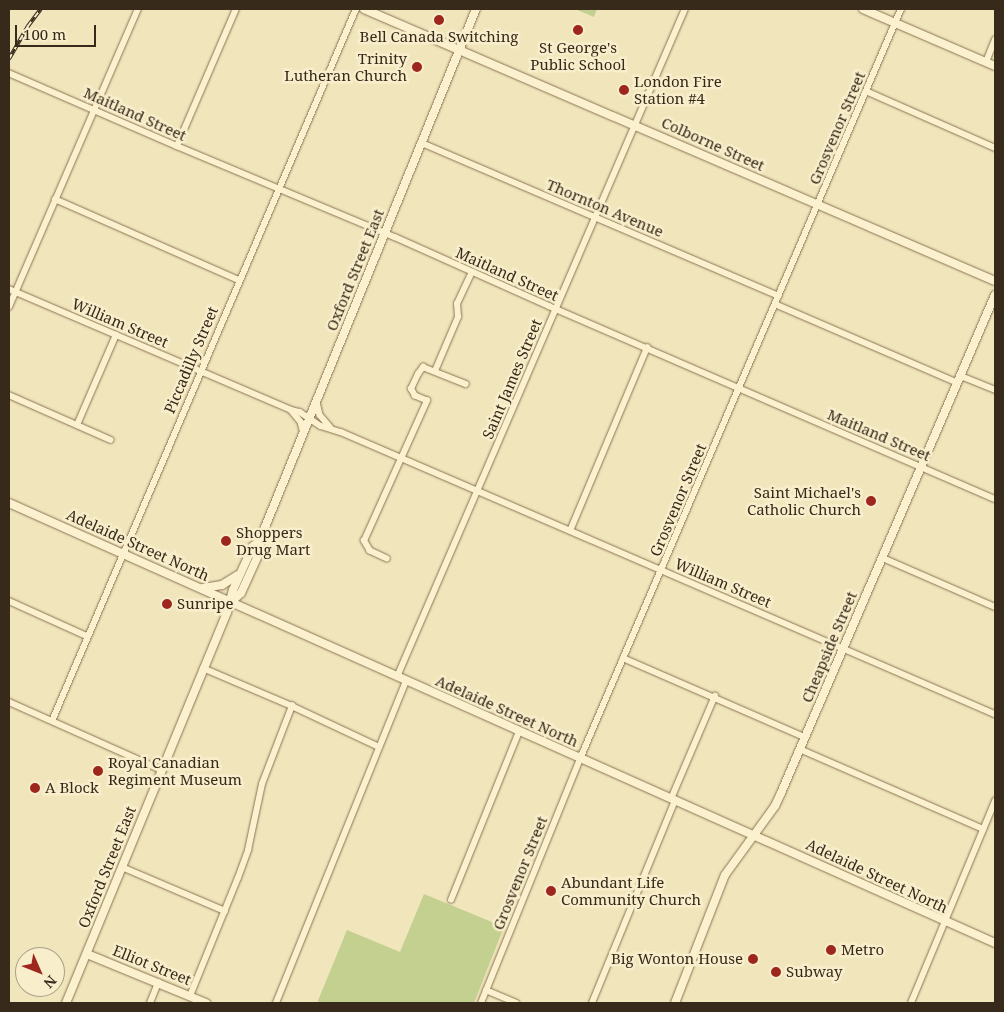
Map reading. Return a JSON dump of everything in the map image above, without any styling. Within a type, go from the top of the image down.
[{"type":"main road","name":"Colborne Street","points":[[364,9],[995,281]]},
{"type":"main road","name":"Oxford Street East","points":[[66,1003],[231,602],[233,590],[253,546],[259,542],[476,9]]},
{"type":"main road","points":[[863,9],[995,66]]},
{"type":"main road","name":"Cheapside Street","points":[[675,1003],[725,875],[775,806],[995,295]]},
{"type":"main road","name":"Adelaide Street North","points":[[9,503],[995,943]]},
{"type":"main road","name":"Oxford Street East","points":[[231,602],[241,593],[245,585],[261,549],[259,542]]},
{"type":"main road","points":[[201,588],[222,585],[241,572]]},
{"type":"main road","name":"Elliot Street","points":[[87,954],[206,1003]]},
{"type":"street","points":[[9,308],[138,9]]},
{"type":"street","points":[[178,146],[236,9]]},
{"type":"street","name":"Piccadilly Street","points":[[52,721],[356,9]]},
{"type":"street","name":"Saint James Street","points":[[397,677],[685,9]]},
{"type":"street","name":"Grosvenor Street","points":[[481,1003],[580,759],[901,9]]},
{"type":"street","points":[[986,62],[995,40]]},
{"type":"street","name":"Maitland Street","points":[[9,73],[385,233],[555,309],[995,499]]},
{"type":"street","points":[[866,91],[995,148]]},
{"type":"street","name":"Thornton Avenue","points":[[422,143],[779,296]]},
{"type":"street","points":[[55,199],[240,280]]},
{"type":"street","points":[[435,371],[458,317],[457,304],[472,272]]},
{"type":"street","name":"William Street","points":[[9,289],[291,410],[300,412],[321,426],[330,427],[995,714]]},
{"type":"street","points":[[775,304],[959,379],[995,390]]},
{"type":"street","points":[[76,425],[116,335]]},
{"type":"street","points":[[570,531],[647,348]]},
{"type":"street","points":[[387,559],[370,551],[364,541],[427,401],[416,396],[411,389],[423,368],[466,384]]},
{"type":"street","points":[[9,395],[111,440]]},
{"type":"street","points":[[316,402],[320,415],[330,427]]},
{"type":"street","points":[[291,410],[301,422],[304,434]]},
{"type":"street","points":[[883,558],[995,606]]},
{"type":"street","points":[[9,601],[87,636]]},
{"type":"street","points":[[623,658],[715,696],[805,737]]},
{"type":"street","points":[[203,668],[292,706],[379,747]]},
{"type":"street","points":[[276,1003],[406,681]]},
{"type":"street","points":[[592,1003],[715,696]]},
{"type":"street","points":[[9,702],[162,770]]},
{"type":"street","points":[[190,996],[248,850],[262,784],[292,706]]},
{"type":"street","points":[[451,900],[519,732]]},
{"type":"street","points":[[800,749],[983,829]]},
{"type":"street","points":[[910,1003],[995,801]]},
{"type":"street","points":[[122,867],[225,911]]},
{"type":"street","points":[[150,1003],[158,983]]},
{"type":"street","points":[[486,990],[516,1003]]},
{"type":"green space","points":[[575,9],[597,9],[594,17]]},
{"type":"green space","points":[[424,894],[504,927],[474,1003],[317,1003],[347,930],[400,952]]},
{"type":"railway","points":[[9,59],[28,26],[41,9]]},
{"type":"place","name":"Bell Canada Switching","points":[[439,20]]},
{"type":"place","name":"St George's Public School","points":[[578,30]]},
{"type":"place","name":"Trinity Lutheran Church","points":[[417,67]]},
{"type":"place","name":"London Fire Station #4","points":[[624,90]]},
{"type":"place","name":"Saint Michael's Catholic Church","points":[[871,501]]},
{"type":"place","name":"Shoppers Drug Mart","points":[[226,541]]},
{"type":"place","name":"Sunripe","points":[[167,604]]},
{"type":"place","name":"Royal Canadian Regiment Museum","points":[[98,771]]},
{"type":"place","name":"A Block","points":[[35,788]]},
{"type":"place","name":"Abundant Life Community Church","points":[[551,891]]},
{"type":"place","name":"Metro","points":[[831,950]]},
{"type":"place","name":"Big Wonton House","points":[[753,959]]},
{"type":"place","name":"Subway","points":[[776,972]]}]
